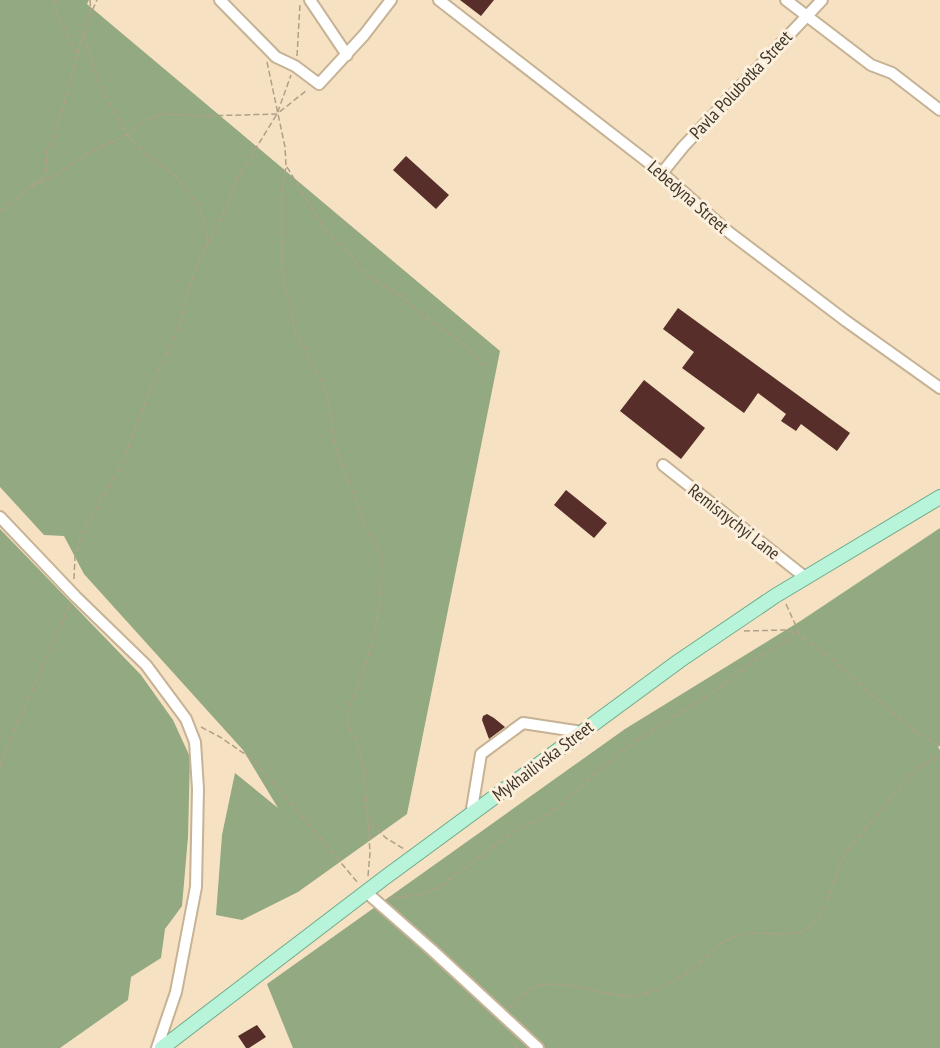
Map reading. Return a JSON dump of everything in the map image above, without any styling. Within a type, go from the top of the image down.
[{"type":"main road","name":"Mykhailivska Street","points":[[160,1048],[369,895],[416,856],[679,661],[789,588],[940,497]]},
{"type":"street","points":[[220,0],[276,57],[296,66],[319,84],[391,0]]},
{"type":"street","points":[[310,0],[346,55]]},
{"type":"street","name":"Lebedyna Street","points":[[440,0],[662,173],[726,230],[846,321],[940,388]]},
{"type":"street","points":[[786,0],[871,65],[892,73],[940,110]]},
{"type":"street","name":"Pavla Polubotka Street","points":[[662,173],[683,147],[822,0]]},
{"type":"street","name":"Remisnychyi Lane","points":[[663,465],[806,578]]},
{"type":"street","points":[[0,517],[74,595],[146,665],[186,719],[195,742],[198,777],[196,887],[176,992],[160,1048]]},
{"type":"street","points":[[471,815],[481,754],[523,723],[582,732]]},
{"type":"street","points":[[369,895],[538,1048]]},
{"type":"path","points":[[54,0],[58,17],[79,55]]},
{"type":"path","points":[[90,0],[91,13]]},
{"type":"path","points":[[0,212],[46,174],[47,150],[53,142],[84,34],[97,0]]},
{"type":"path","points":[[84,34],[93,67],[127,135],[145,154],[176,176],[200,208],[208,242]]},
{"type":"path","points":[[261,41],[285,147],[286,166],[282,194],[282,272],[293,319],[296,330],[326,390],[335,445],[366,529],[382,556],[381,589],[375,631],[348,711],[346,724],[356,739],[364,768],[370,853],[369,895]]},
{"type":"path","points":[[0,767],[74,595],[75,556],[82,533],[122,464],[152,384],[178,330],[191,282],[208,242],[221,219],[237,178],[277,114],[302,93],[319,84]]},
{"type":"path","points":[[30,187],[54,176],[90,152],[127,135],[143,122],[162,114],[203,116],[277,114]]},
{"type":"path","points":[[286,166],[325,230],[347,251],[366,275],[400,295],[424,316],[459,341],[488,368]]},
{"type":"path","points":[[789,588],[786,606],[800,634],[913,730],[940,746]]},
{"type":"path","points":[[725,630],[785,630],[800,634]]},
{"type":"path","points":[[186,719],[220,737],[255,762],[369,895],[399,898],[417,895],[439,887],[518,830],[549,814],[621,752],[723,686],[757,658],[785,642],[794,633]]},
{"type":"path","points":[[503,1016],[518,998],[536,986],[567,986],[629,996],[648,993],[683,976],[704,959],[717,944],[740,934],[790,935],[809,927],[820,917],[840,862],[846,852],[909,776],[919,767],[940,756]]},
{"type":"path","points":[[368,820],[386,838],[416,856]]},
{"type":"green space","points":[[0,0],[89,0],[87,4],[500,351],[407,814],[298,892],[242,920],[216,915],[222,835],[235,773],[278,808],[243,750],[84,574],[64,536],[44,535],[0,487]]},
{"type":"green space","points":[[940,528],[940,745],[938,747],[940,750],[940,1048],[293,1048],[267,984],[625,729],[802,620]]},
{"type":"green space","points":[[0,529],[141,675],[173,720],[190,757],[188,837],[182,906],[165,929],[161,958],[131,977],[128,1000],[60,1048],[0,1048]]},
{"type":"building","points":[[460,0],[494,0],[481,16]]},
{"type":"building","points":[[406,156],[449,195],[436,209],[393,170]]},
{"type":"building","points":[[678,308],[850,433],[837,451],[801,424],[796,431],[781,421],[786,414],[758,393],[744,413],[682,368],[694,352],[663,329]]},
{"type":"building","points":[[644,380],[705,428],[681,459],[620,411]]},
{"type":"building","points":[[566,490],[607,523],[594,538],[554,505]]},
{"type":"building","points":[[487,714],[505,727],[489,739],[482,720]]},
{"type":"building","points":[[257,1025],[266,1037],[246,1048],[238,1036]]}]
